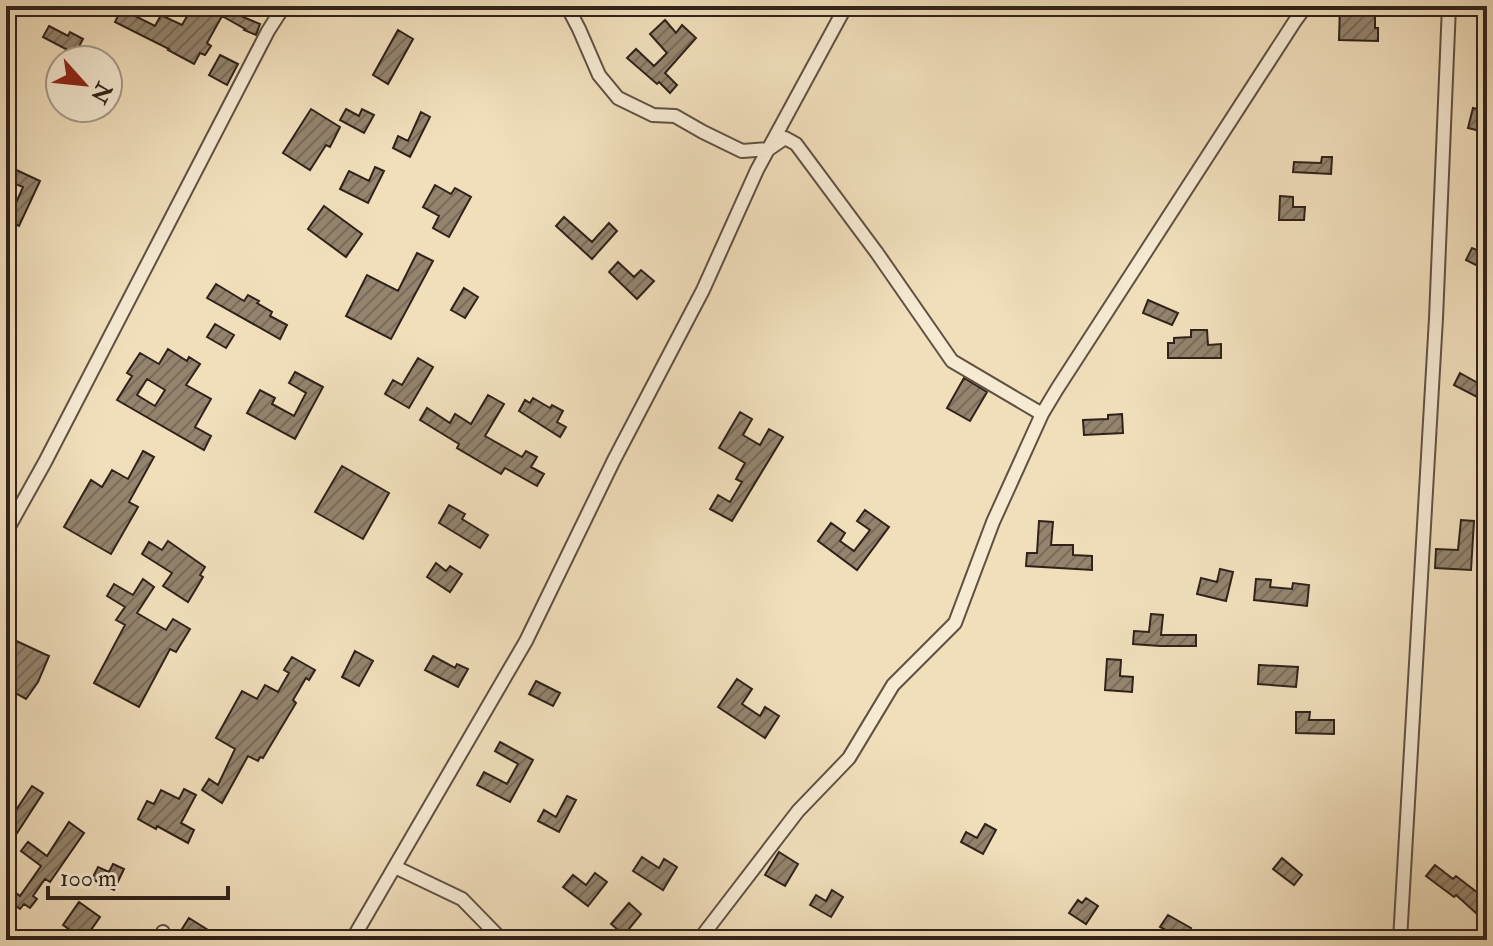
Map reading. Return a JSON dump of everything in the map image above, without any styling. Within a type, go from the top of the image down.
[{"type":"street","points":[[6,532],[268,31],[284,6]]},
{"type":"street","points":[[567,6],[599,75],[618,98],[653,115],[675,116],[742,151],[769,149],[785,138],[796,144],[952,361],[1042,414]]},
{"type":"street","points":[[352,940],[526,641],[614,460],[703,290],[757,170],[846,6]]},
{"type":"street","points":[[699,940],[798,811],[849,758],[893,685],[955,623],[993,522],[1042,414],[1306,6]]},
{"type":"street","points":[[1400,940],[1435,334],[1449,6]]},
{"type":"street","points":[[395,867],[462,899],[502,940]]},
{"type":"building","points":[[123,6],[138,6],[133,15],[155,26],[161,15],[182,25],[193,6],[241,6],[236,14],[260,24],[256,35],[222,16],[207,43],[211,46],[205,55],[200,53],[194,64],[115,22]]},
{"type":"building","points":[[1340,6],[1375,6],[1378,41],[1339,40]]},
{"type":"building","points":[[665,20],[676,33],[682,25],[696,38],[665,73],[677,85],[670,93],[627,58],[636,49],[654,66],[667,53],[650,34]]},
{"type":"building","points":[[49,26],[68,36],[70,32],[83,39],[80,44],[56,44],[43,37]]},
{"type":"building","points":[[398,30],[413,39],[388,84],[373,75]]},
{"type":"building","points":[[220,55],[238,64],[227,85],[209,75]]},
{"type":"building","points":[[1473,108],[1487,111],[1484,132],[1468,128]]},
{"type":"building","points":[[311,109],[340,127],[330,147],[326,145],[310,170],[283,153]]},
{"type":"building","points":[[346,109],[359,116],[362,109],[374,115],[364,133],[340,120]]},
{"type":"building","points":[[421,112],[430,117],[410,157],[393,148],[398,136],[408,141]]},
{"type":"building","points":[[1322,157],[1332,157],[1331,174],[1293,172],[1294,162],[1321,163]]},
{"type":"building","points":[[10,167],[40,181],[19,226],[8,221],[23,187],[6,180]]},
{"type":"building","points":[[375,167],[384,171],[368,203],[340,189],[349,171],[369,181]]},
{"type":"building","points":[[435,185],[451,194],[455,188],[471,197],[449,237],[433,228],[439,216],[423,207]]},
{"type":"building","points":[[1280,196],[1293,197],[1293,207],[1305,207],[1304,220],[1279,220]]},
{"type":"building","points":[[324,206],[362,234],[346,257],[308,229]]},
{"type":"building","points":[[564,217],[592,242],[609,223],[617,231],[592,259],[556,226]]},
{"type":"building","points":[[1487,236],[1487,264],[1484,269],[1466,260],[1472,248],[1479,251]]},
{"type":"building","points":[[417,253],[433,261],[391,339],[346,316],[367,275],[398,291]]},
{"type":"building","points":[[618,262],[634,277],[641,270],[654,281],[637,299],[609,272]]},
{"type":"building","points":[[216,284],[244,301],[248,295],[272,312],[270,316],[287,325],[280,339],[207,298]]},
{"type":"building","points":[[464,288],[478,297],[465,318],[451,310]]},
{"type":"building","points":[[1148,300],[1178,313],[1172,325],[1143,313]]},
{"type":"building","points":[[215,324],[234,335],[226,348],[207,337]]},
{"type":"building","points":[[1191,330],[1207,330],[1208,345],[1221,344],[1221,358],[1168,358],[1168,343],[1174,343],[1174,338],[1191,337]]},
{"type":"building","points":[[168,349],[187,361],[189,357],[200,364],[186,385],[211,399],[195,427],[211,436],[204,450],[117,400],[132,376],[127,373],[140,353],[159,364]],"holes":[[[147,379],[165,390],[155,406],[137,395]]]},
{"type":"building","points":[[418,358],[433,367],[409,408],[385,394],[393,380],[402,385]]},
{"type":"building","points":[[295,372],[323,387],[295,439],[247,413],[260,390],[275,398],[272,404],[294,416],[306,393],[289,383]]},
{"type":"building","points":[[1460,373],[1483,386],[1477,397],[1454,385]]},
{"type":"building","points":[[964,378],[987,392],[970,421],[947,408]]},
{"type":"building","points":[[488,395],[504,404],[485,436],[522,457],[526,451],[537,457],[531,467],[544,474],[537,486],[505,468],[501,474],[457,448],[459,444],[420,420],[427,408],[450,423],[455,414],[471,424]]},
{"type":"building","points":[[533,398],[550,408],[552,405],[563,411],[557,422],[566,427],[560,437],[519,411],[525,400],[530,403]]},
{"type":"building","points":[[740,412],[752,419],[743,435],[760,445],[769,429],[783,437],[732,521],[710,509],[718,495],[730,502],[742,482],[736,479],[745,463],[719,448]]},
{"type":"building","points":[[1122,414],[1123,433],[1084,435],[1083,420],[1108,419],[1108,415]]},
{"type":"building","points":[[143,451],[154,457],[129,502],[138,507],[111,554],[64,527],[91,480],[102,487],[112,470],[128,479]]},
{"type":"building","points":[[342,466],[389,493],[363,539],[315,512]]},
{"type":"building","points":[[449,505],[465,514],[462,519],[488,535],[480,548],[439,523]]},
{"type":"building","points":[[865,510],[889,527],[857,570],[818,541],[831,523],[845,533],[840,541],[854,551],[870,530],[857,521]]},
{"type":"building","points":[[1461,520],[1474,521],[1471,570],[1435,568],[1436,549],[1458,550]]},
{"type":"building","points":[[1039,521],[1053,522],[1051,545],[1073,545],[1073,555],[1092,556],[1092,570],[1026,566],[1027,553],[1037,553]]},
{"type":"building","points":[[168,541],[205,567],[200,575],[203,577],[188,602],[163,586],[172,573],[142,554],[149,542],[162,550]]},
{"type":"building","points":[[436,563],[446,571],[450,566],[462,574],[450,592],[427,577]]},
{"type":"building","points":[[1220,569],[1233,572],[1226,601],[1197,594],[1201,578],[1217,582]]},
{"type":"building","points":[[143,579],[154,587],[137,613],[166,630],[173,619],[190,629],[176,652],[170,649],[139,707],[94,683],[125,625],[116,620],[125,607],[107,596],[114,584],[133,595]]},
{"type":"building","points":[[1256,579],[1271,580],[1270,587],[1292,589],[1293,583],[1309,585],[1307,606],[1254,600]]},
{"type":"building","points":[[1151,614],[1163,615],[1161,635],[1196,635],[1196,646],[1133,644],[1134,631],[1149,632]]},
{"type":"building","points":[[12,639],[49,656],[38,682],[26,699],[6,688],[6,654]]},
{"type":"building","points":[[355,651],[373,661],[359,686],[342,677]]},
{"type":"building","points":[[433,656],[455,668],[457,664],[468,669],[458,687],[425,670]]},
{"type":"building","points":[[292,657],[315,670],[309,680],[306,678],[293,700],[296,703],[263,758],[260,757],[258,761],[248,756],[222,803],[202,790],[209,779],[218,785],[235,749],[216,738],[242,691],[257,699],[265,685],[278,692],[289,673],[284,670]]},
{"type":"building","points":[[1107,659],[1121,660],[1120,676],[1133,677],[1132,692],[1105,690]]},
{"type":"building","points":[[1259,665],[1298,667],[1296,687],[1258,684]]},
{"type":"building","points":[[737,679],[752,689],[742,704],[760,716],[765,707],[779,716],[765,738],[718,707]]},
{"type":"building","points":[[536,681],[560,693],[553,706],[529,694]]},
{"type":"building","points":[[1296,712],[1310,712],[1309,720],[1334,720],[1334,734],[1296,733]]},
{"type":"building","points":[[500,742],[533,760],[510,802],[477,785],[484,772],[507,784],[518,764],[495,751]]},
{"type":"building","points":[[32,786],[43,793],[17,833],[6,826],[6,812],[12,816]]},
{"type":"building","points":[[184,789],[196,795],[181,823],[194,830],[188,843],[138,819],[147,801],[154,804],[161,790],[179,799]]},
{"type":"building","points":[[567,796],[576,800],[559,832],[538,821],[544,810],[556,817]]},
{"type":"building","points":[[69,822],[84,833],[50,882],[45,879],[33,896],[37,899],[30,908],[24,904],[20,909],[6,899],[6,885],[20,896],[41,866],[21,851],[28,842],[47,856]]},
{"type":"building","points":[[985,824],[996,830],[983,854],[961,842],[966,832],[977,838]]},
{"type":"building","points":[[779,852],[798,864],[785,886],[765,875]]},
{"type":"building","points":[[642,857],[659,868],[664,859],[677,867],[663,890],[633,871]]},
{"type":"building","points":[[1282,858],[1302,875],[1294,885],[1273,869]]},
{"type":"building","points":[[113,864],[124,869],[114,890],[92,879],[98,867],[109,872]]},
{"type":"building","points":[[1435,865],[1478,893],[1487,882],[1487,923],[1456,895],[1454,897],[1426,876]]},
{"type":"building","points":[[595,873],[607,882],[588,906],[563,887],[573,875],[586,885]]},
{"type":"building","points":[[832,890],[843,897],[831,917],[810,905],[816,895],[826,901]]},
{"type":"building","points":[[1086,898],[1098,906],[1086,924],[1069,913],[1078,900],[1082,903]]},
{"type":"building","points":[[79,902],[100,917],[84,940],[63,925]]},
{"type":"building","points":[[629,903],[641,914],[624,935],[611,924]]},
{"type":"building","points":[[1168,915],[1191,928],[1184,940],[1160,927]]},
{"type":"building","points":[[189,918],[224,940],[175,940]]}]
